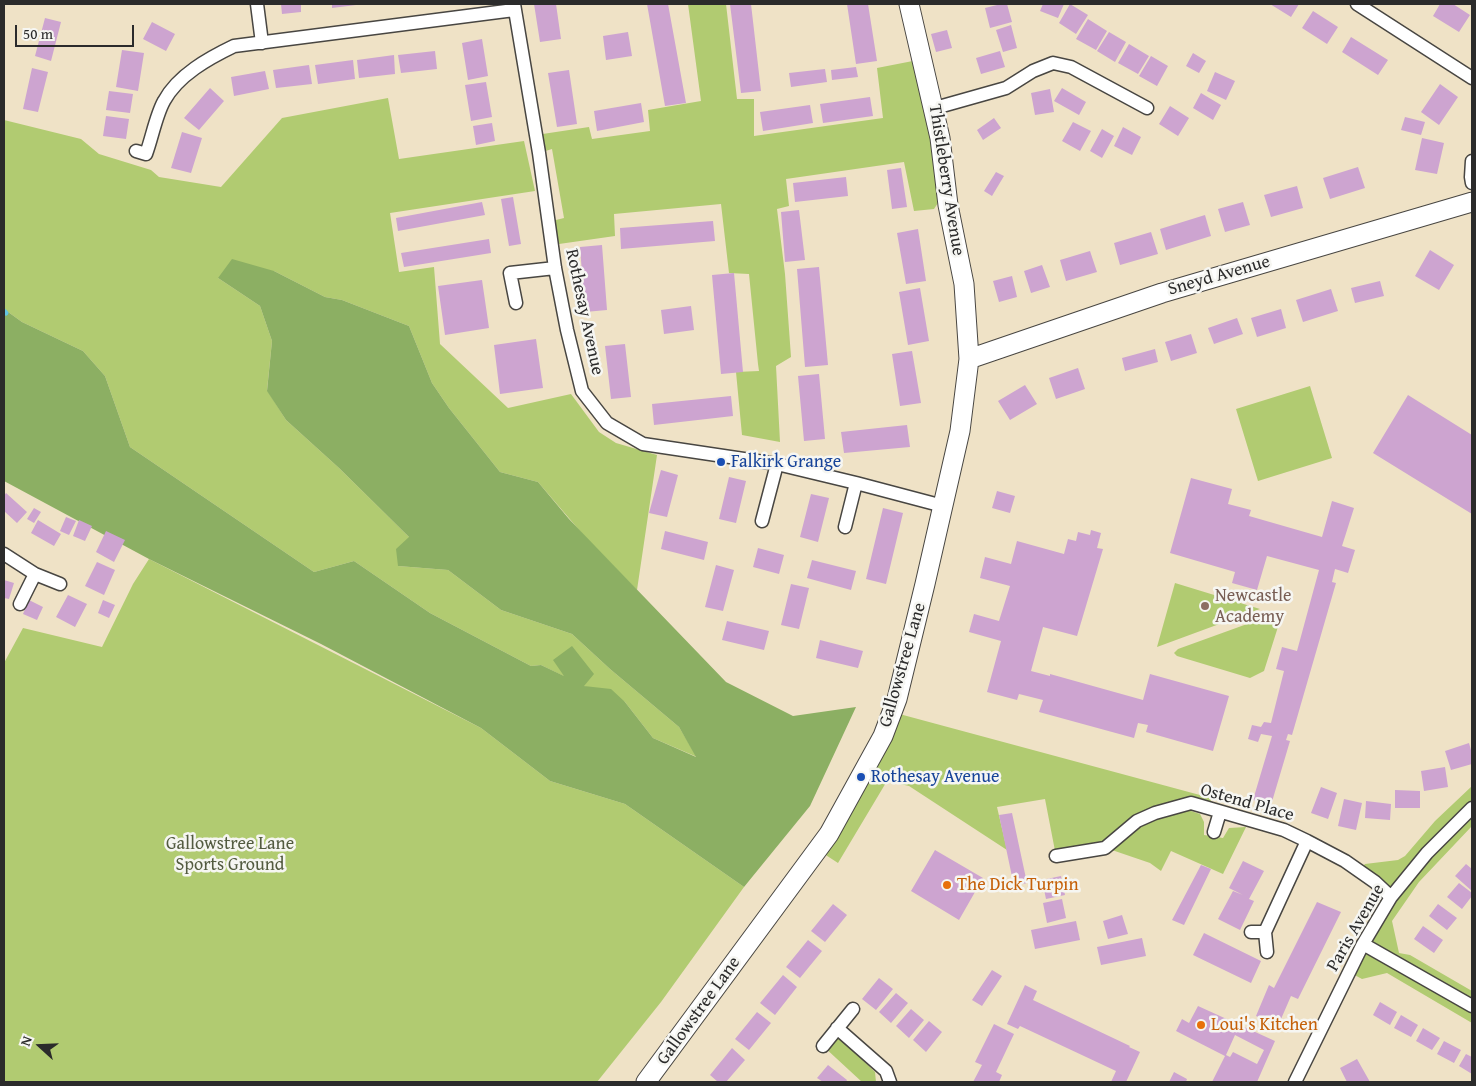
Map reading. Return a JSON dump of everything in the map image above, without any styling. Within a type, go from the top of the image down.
[{"type":"street","points":[[257,4],[262,43]]},
{"type":"street","name":"Thistleberry Avenue","points":[[909,4],[935,108],[948,206],[964,284],[969,359]]},
{"type":"street","points":[[1357,4],[1472,78]]},
{"type":"street","points":[[141,152],[164,101],[180,81],[207,59],[234,46],[514,7]]},
{"type":"street","name":"Rothesay Avenue","points":[[514,7],[539,152],[555,268],[567,330],[582,391],[607,423],[643,444],[777,464],[943,506]]},
{"type":"street","points":[[935,108],[1006,88],[1033,71],[1053,63],[1071,67],[1147,108]]},
{"type":"street","points":[[1472,161],[1472,183]]},
{"type":"street","name":"Sneyd Avenue","points":[[969,359],[1162,293],[1472,202]]},
{"type":"street","points":[[516,303],[510,272],[555,268]]},
{"type":"street","name":"Gallowstree Lane","points":[[646,1082],[829,834],[883,736],[897,699],[943,506],[960,431],[969,359]]},
{"type":"street","points":[[762,522],[777,464]]},
{"type":"street","points":[[845,527],[856,483]]},
{"type":"street","points":[[4,554],[35,574],[60,584]]},
{"type":"street","points":[[20,604],[35,574]]},
{"type":"street","name":"Ostend Place","points":[[1056,856],[1105,848],[1137,821],[1191,803],[1284,830],[1346,861],[1376,882],[1391,898]]},
{"type":"street","name":"Paris Avenue","points":[[1295,1082],[1363,944],[1391,898],[1427,853],[1472,808]]},
{"type":"street","points":[[1214,832],[1220,812]]},
{"type":"street","points":[[1267,952],[1265,932],[1307,841]]},
{"type":"street","points":[[1251,932],[1265,932]]},
{"type":"street","points":[[1363,944],[1472,1006]]},
{"type":"street","points":[[823,1046],[853,1009]]},
{"type":"street","points":[[837,1028],[886,1071],[890,1082]]},
{"type":"green space","points":[[688,4],[726,4],[737,99],[754,99],[754,136],[883,118],[877,68],[923,59],[947,189],[934,209],[914,211],[904,162],[786,179],[789,206],[777,209],[785,274],[791,357],[776,366],[780,442],[742,435],[736,372],[759,371],[749,274],[729,273],[721,204],[614,214],[615,236],[552,245],[548,222],[564,218],[552,149],[539,153],[536,135],[589,127],[592,139],[650,131],[648,110],[701,101]]},
{"type":"green space","points":[[388,98],[399,159],[524,141],[535,191],[390,213],[399,272],[434,267],[440,344],[508,408],[571,394],[599,432],[616,443],[657,455],[637,590],[586,538],[538,482],[500,472],[449,408],[432,383],[409,326],[342,300],[325,297],[274,271],[218,278],[260,306],[272,341],[267,390],[286,420],[339,468],[410,538],[398,566],[448,570],[501,610],[572,634],[679,727],[697,757],[653,738],[625,702],[584,686],[541,665],[531,666],[430,613],[354,561],[314,572],[130,447],[105,376],[83,351],[22,322],[4,309],[4,120],[81,139],[99,154],[151,170],[159,177],[221,187],[282,118]]},
{"type":"green space","points":[[232,259],[274,271],[325,297],[342,300],[409,326],[432,383],[449,408],[500,472],[538,482],[569,519],[726,682],[793,716],[856,707],[810,806],[744,887],[625,804],[550,781],[481,728],[321,644],[149,559],[4,481],[4,309],[22,322],[83,351],[105,376],[130,447],[314,572],[354,561],[430,613],[531,666],[541,665],[564,676],[553,660],[572,646],[594,674],[584,686],[611,689],[625,702],[653,738],[696,757],[679,727],[572,634],[501,610],[448,570],[398,566],[396,549],[409,537],[339,468],[286,420],[267,391],[272,341],[260,306],[218,278]]},
{"type":"green space","points":[[1310,386],[1332,458],[1258,481],[1236,409]]},
{"type":"green space","name":"Gallowstree Lane Sports Ground","points":[[149,559],[481,728],[550,781],[625,804],[744,887],[661,1002],[597,1082],[4,1082],[4,663],[23,628],[102,647],[133,584]]},
{"type":"green space","points":[[1175,583],[1260,609],[1157,647]]},
{"type":"green space","points":[[1283,611],[1264,671],[1250,678],[1177,656],[1174,653],[1178,649]]},
{"type":"green space","points":[[892,712],[1211,798],[1210,810],[1191,803],[1155,813],[1105,848],[1056,856],[1045,799],[997,807],[1007,850],[909,786],[887,781],[838,863],[818,850]]},
{"type":"green space","points":[[1472,786],[1472,826],[1419,882],[1392,921],[1399,953],[1410,955],[1472,991],[1472,1023],[1387,973],[1362,979],[1349,972],[1391,898],[1359,871],[1365,864],[1398,860],[1405,856],[1435,821]]},
{"type":"green space","points":[[1185,809],[1200,814],[1204,822],[1204,835],[1223,838],[1229,828],[1246,827],[1223,874],[1171,851],[1161,871],[1150,863],[1109,849],[1146,822]]},
{"type":"green space","points":[[834,1032],[875,1072],[876,1082],[862,1082],[823,1046]]},
{"type":"building","points":[[281,4],[301,4],[301,12],[282,14]]},
{"type":"building","points":[[332,4],[356,4],[356,5],[332,8]]},
{"type":"building","points":[[534,4],[556,4],[561,39],[540,42]]},
{"type":"building","points":[[647,4],[668,4],[686,103],[665,106]]},
{"type":"building","points":[[730,4],[751,4],[761,91],[741,93]]},
{"type":"building","points":[[847,4],[868,4],[877,61],[856,64]]},
{"type":"building","points":[[1007,4],[1012,22],[990,28],[985,8]]},
{"type":"building","points":[[1043,4],[1064,4],[1058,18],[1040,11]]},
{"type":"building","points":[[1070,4],[1088,15],[1076,34],[1059,23]]},
{"type":"building","points":[[1270,4],[1299,4],[1291,17]]},
{"type":"building","points":[[1440,4],[1453,4],[1470,15],[1459,32],[1433,16]]},
{"type":"building","points":[[1313,11],[1338,27],[1327,44],[1302,28]]},
{"type":"building","points":[[45,18],[61,22],[51,61],[35,56]]},
{"type":"building","points":[[1088,19],[1107,31],[1096,50],[1076,39]]},
{"type":"building","points":[[152,22],[175,34],[166,51],[143,39]]},
{"type":"building","points":[[1011,25],[1017,48],[1003,52],[996,30]]},
{"type":"building","points":[[947,30],[952,48],[936,52],[931,34]]},
{"type":"building","points":[[628,32],[632,56],[606,60],[603,36]]},
{"type":"building","points":[[1109,32],[1126,42],[1115,62],[1097,51]]},
{"type":"building","points":[[1351,37],[1388,60],[1378,75],[1342,52]]},
{"type":"building","points":[[482,39],[488,76],[468,80],[462,43]]},
{"type":"building","points":[[1129,44],[1149,56],[1138,74],[1118,63]]},
{"type":"building","points":[[122,50],[144,53],[138,91],[116,87]]},
{"type":"building","points":[[435,51],[437,69],[401,73],[398,55]]},
{"type":"building","points":[[1000,51],[1005,67],[981,74],[976,58]]},
{"type":"building","points":[[1193,53],[1206,61],[1199,73],[1186,66]]},
{"type":"building","points":[[394,55],[395,74],[359,78],[357,60]]},
{"type":"building","points":[[1151,56],[1168,66],[1157,86],[1139,76]]},
{"type":"building","points":[[353,60],[355,79],[318,84],[315,65]]},
{"type":"building","points":[[309,65],[312,84],[276,88],[273,70]]},
{"type":"building","points":[[856,67],[858,77],[832,80],[831,70]]},
{"type":"building","points":[[32,68],[48,72],[38,112],[23,109]]},
{"type":"building","points":[[825,69],[827,82],[791,87],[789,73]]},
{"type":"building","points":[[569,70],[577,124],[557,127],[548,73]]},
{"type":"building","points":[[265,71],[269,89],[234,96],[231,77]]},
{"type":"building","points":[[1215,72],[1235,81],[1226,100],[1207,91]]},
{"type":"building","points":[[486,82],[492,117],[471,121],[465,85]]},
{"type":"building","points":[[1440,84],[1458,97],[1439,125],[1421,112]]},
{"type":"building","points":[[210,88],[224,101],[199,130],[184,118]]},
{"type":"building","points":[[1062,88],[1086,102],[1079,115],[1054,101]]},
{"type":"building","points":[[1050,89],[1054,112],[1035,115],[1031,93]]},
{"type":"building","points":[[109,91],[133,94],[130,113],[106,110]]},
{"type":"building","points":[[1201,93],[1221,105],[1213,120],[1193,108]]},
{"type":"building","points":[[870,97],[873,116],[823,123],[820,104]]},
{"type":"building","points":[[641,103],[644,122],[597,131],[594,111]]},
{"type":"building","points":[[810,105],[813,123],[763,131],[760,112]]},
{"type":"building","points":[[1170,106],[1189,118],[1178,136],[1159,124]]},
{"type":"building","points":[[106,116],[129,119],[126,139],[103,136]]},
{"type":"building","points":[[1405,117],[1425,122],[1421,135],[1401,130]]},
{"type":"building","points":[[994,118],[1001,128],[983,140],[977,130]]},
{"type":"building","points":[[1073,122],[1091,131],[1080,151],[1062,141]]},
{"type":"building","points":[[492,123],[495,141],[476,145],[473,126]]},
{"type":"building","points":[[1123,127],[1141,137],[1132,155],[1114,146]]},
{"type":"building","points":[[1102,129],[1114,136],[1102,158],[1090,151]]},
{"type":"building","points":[[182,132],[202,138],[191,173],[171,168]]},
{"type":"building","points":[[1422,138],[1444,143],[1437,174],[1415,170]]},
{"type":"building","points":[[1358,167],[1365,188],[1330,199],[1323,178]]},
{"type":"building","points":[[901,168],[907,207],[892,209],[887,170]]},
{"type":"building","points":[[996,172],[1004,176],[992,196],[984,191]]},
{"type":"building","points":[[846,177],[848,196],[795,202],[793,183]]},
{"type":"building","points":[[1297,186],[1303,208],[1271,217],[1264,195]]},
{"type":"building","points":[[513,197],[521,244],[509,246],[501,199]]},
{"type":"building","points":[[482,202],[485,215],[398,231],[396,218]]},
{"type":"building","points":[[1243,202],[1250,225],[1225,232],[1218,209]]},
{"type":"building","points":[[799,210],[805,260],[785,262],[781,212]]},
{"type":"building","points":[[1205,215],[1211,236],[1166,250],[1160,229]]},
{"type":"building","points":[[713,221],[715,241],[621,249],[620,228]]},
{"type":"building","points":[[918,229],[926,281],[906,284],[897,233]]},
{"type":"building","points":[[1151,232],[1158,254],[1120,265],[1114,243]]},
{"type":"building","points":[[489,239],[491,253],[404,267],[401,253]]},
{"type":"building","points":[[602,245],[607,310],[585,312],[580,247]]},
{"type":"building","points":[[1430,250],[1454,265],[1439,290],[1415,276]]},
{"type":"building","points":[[1090,251],[1097,272],[1066,281],[1060,260]]},
{"type":"building","points":[[1042,265],[1050,287],[1031,293],[1024,271]]},
{"type":"building","points":[[819,267],[828,365],[805,367],[797,269]]},
{"type":"building","points":[[734,273],[743,372],[721,374],[712,275]]},
{"type":"building","points":[[1012,276],[1017,297],[999,302],[993,281]]},
{"type":"building","points":[[482,280],[489,328],[445,335],[438,286]]},
{"type":"building","points":[[1380,281],[1384,296],[1355,303],[1351,288]]},
{"type":"building","points":[[920,288],[929,341],[908,345],[899,292]]},
{"type":"building","points":[[1331,289],[1338,311],[1303,322],[1296,300]]},
{"type":"building","points":[[691,306],[694,330],[664,334],[661,310]]},
{"type":"building","points":[[1281,309],[1286,328],[1257,337],[1251,318]]},
{"type":"building","points":[[1237,318],[1243,334],[1214,344],[1208,328]]},
{"type":"building","points":[[1191,334],[1197,353],[1171,361],[1165,342]]},
{"type":"building","points":[[536,339],[543,388],[500,394],[494,345]]},
{"type":"building","points":[[625,344],[631,397],[611,399],[605,346]]},
{"type":"building","points":[[1155,349],[1158,362],[1125,371],[1122,358]]},
{"type":"building","points":[[912,351],[921,403],[900,406],[892,354]]},
{"type":"building","points":[[1078,368],[1085,389],[1056,399],[1049,378]]},
{"type":"building","points":[[819,374],[825,439],[804,441],[798,376]]},
{"type":"building","points":[[1025,385],[1037,404],[1010,420],[998,401]]},
{"type":"building","points":[[1408,395],[1472,435],[1472,514],[1373,453]]},
{"type":"building","points":[[731,396],[733,416],[654,425],[652,404]]},
{"type":"building","points":[[907,425],[910,447],[844,453],[841,432]]},
{"type":"building","points":[[661,470],[678,475],[667,517],[649,513]]},
{"type":"building","points":[[729,477],[746,481],[736,523],[719,519]]},
{"type":"building","points":[[1191,478],[1232,489],[1228,504],[1251,510],[1249,516],[1322,537],[1332,501],[1354,508],[1342,546],[1355,550],[1348,573],[1335,569],[1332,582],[1336,583],[1292,735],[1288,734],[1286,740],[1290,741],[1271,805],[1253,800],[1272,736],[1261,734],[1258,742],[1248,739],[1252,725],[1261,727],[1264,722],[1271,723],[1284,671],[1276,669],[1282,647],[1297,651],[1319,570],[1267,556],[1257,590],[1232,583],[1235,572],[1170,553]]},
{"type":"building","points":[[997,491],[1015,496],[1010,513],[992,508]]},
{"type":"building","points":[[6,493],[27,512],[17,523],[4,511],[4,496]]},
{"type":"building","points":[[811,494],[829,498],[818,542],[800,537]]},
{"type":"building","points":[[34,508],[41,512],[34,523],[27,519]]},
{"type":"building","points":[[883,508],[903,513],[886,584],[866,579]]},
{"type":"building","points":[[66,517],[76,521],[69,535],[60,531]]},
{"type":"building","points":[[38,520],[61,534],[54,546],[31,533]]},
{"type":"building","points":[[79,520],[92,526],[85,541],[73,536]]},
{"type":"building","points":[[1091,530],[1101,533],[1097,548],[1103,549],[1077,636],[1043,627],[1031,671],[1050,676],[1050,674],[1143,700],[1150,674],[1229,696],[1213,751],[1146,732],[1148,725],[1138,723],[1134,738],[1039,712],[1043,700],[1019,694],[1017,700],[987,692],[1001,641],[969,632],[974,614],[999,621],[1010,586],[980,578],[985,557],[1011,564],[1017,541],[1064,554],[1068,539],[1076,541],[1078,532],[1090,535]]},
{"type":"building","points":[[106,531],[125,540],[114,562],[96,552]]},
{"type":"building","points":[[665,531],[708,542],[704,560],[661,549]]},
{"type":"building","points":[[758,548],[784,555],[779,574],[753,567]]},
{"type":"building","points":[[812,560],[856,571],[851,590],[807,578]]},
{"type":"building","points":[[97,562],[115,570],[104,595],[85,586]]},
{"type":"building","points":[[716,565],[734,570],[723,611],[705,607]]},
{"type":"building","points":[[4,580],[14,583],[9,599],[4,598]]},
{"type":"building","points":[[791,584],[809,588],[799,629],[781,625]]},
{"type":"building","points":[[68,595],[87,604],[75,627],[56,617]]},
{"type":"building","points":[[29,600],[43,607],[37,620],[23,614]]},
{"type":"building","points":[[103,600],[115,605],[109,618],[98,613]]},
{"type":"building","points":[[727,621],[769,631],[764,650],[722,640]]},
{"type":"building","points":[[820,640],[863,651],[858,668],[816,658]]},
{"type":"building","points":[[1469,743],[1472,764],[1451,770],[1445,751]]},
{"type":"building","points":[[1445,767],[1448,787],[1424,791],[1421,771]]},
{"type":"building","points":[[1321,787],[1337,793],[1328,819],[1311,813]]},
{"type":"building","points":[[1395,790],[1420,791],[1420,808],[1395,808]]},
{"type":"building","points":[[1344,799],[1362,803],[1356,830],[1338,826]]},
{"type":"building","points":[[1366,801],[1391,804],[1390,820],[1365,818]]},
{"type":"building","points":[[1012,813],[1027,883],[1014,886],[999,815]]},
{"type":"building","name":"The Dick Turpin","points":[[935,850],[983,878],[959,920],[911,891]]},
{"type":"building","points":[[1243,861],[1264,871],[1249,899],[1254,901],[1240,930],[1218,919],[1233,891],[1243,895],[1229,888]]},
{"type":"building","points":[[1466,864],[1472,869],[1472,891],[1455,876]]},
{"type":"building","points":[[1201,865],[1211,869],[1184,925],[1172,920]]},
{"type":"building","points":[[1061,876],[1065,895],[1046,899],[1042,880]]},
{"type":"building","points":[[1459,883],[1472,893],[1472,896],[1462,909],[1447,897]]},
{"type":"building","points":[[1062,899],[1066,918],[1047,923],[1043,903]]},
{"type":"building","points":[[1317,902],[1341,912],[1298,999],[1291,996],[1278,1026],[1256,1016],[1269,985],[1274,988]]},
{"type":"building","points":[[833,904],[847,915],[825,942],[811,931]]},
{"type":"building","points":[[1438,904],[1457,918],[1447,930],[1429,916]]},
{"type":"building","points":[[1122,915],[1128,934],[1108,939],[1103,921]]},
{"type":"building","points":[[1076,921],[1080,940],[1035,949],[1031,930]]},
{"type":"building","points":[[1423,926],[1443,940],[1434,953],[1414,939]]},
{"type":"building","points":[[1204,933],[1261,961],[1251,983],[1193,955]]},
{"type":"building","points":[[1142,938],[1146,956],[1101,965],[1097,947]]},
{"type":"building","points":[[808,940],[822,951],[800,978],[786,967]]},
{"type":"building","points":[[992,970],[1002,976],[982,1006],[972,1000]]},
{"type":"building","points":[[783,975],[797,987],[775,1015],[760,1003]]},
{"type":"building","points":[[879,978],[893,989],[876,1010],[862,999]]},
{"type":"building","points":[[1025,985],[1037,991],[1033,1000],[1140,1052],[1126,1082],[1111,1082],[1116,1071],[1020,1026],[1018,1029],[1007,1024]]},
{"type":"building","points":[[896,993],[908,1003],[891,1023],[879,1012]]},
{"type":"building","points":[[1380,1002],[1397,1012],[1390,1025],[1373,1015]]},
{"type":"building","points":[[1198,1006],[1275,1041],[1257,1082],[1212,1082],[1225,1056],[1176,1031],[1182,1019],[1189,1023]],"holes":[[[1235,1035],[1264,1050],[1257,1064],[1233,1052],[1230,1057],[1226,1055]]]},
{"type":"building","points":[[911,1009],[924,1020],[909,1038],[896,1026]]},
{"type":"building","points":[[757,1012],[771,1023],[749,1050],[735,1039]]},
{"type":"building","points":[[1401,1015],[1418,1025],[1411,1037],[1394,1028]]},
{"type":"building","points":[[929,1021],[942,1032],[926,1052],[913,1040]]},
{"type":"building","points":[[994,1024],[1014,1034],[996,1072],[1002,1075],[999,1082],[973,1082],[982,1065],[975,1062]]},
{"type":"building","points":[[1423,1028],[1440,1038],[1432,1050],[1416,1041]]},
{"type":"building","points":[[1444,1041],[1461,1050],[1454,1063],[1437,1054]]},
{"type":"building","points":[[732,1048],[745,1060],[726,1082],[718,1082],[710,1075]]},
{"type":"building","points":[[1466,1054],[1472,1057],[1472,1074],[1459,1066]]},
{"type":"building","points":[[1357,1059],[1370,1082],[1347,1082],[1340,1068]]},
{"type":"building","points":[[828,1065],[847,1080],[846,1082],[823,1082],[817,1078]]},
{"type":"building","points":[[1174,1072],[1187,1079],[1186,1082],[1169,1082]]},
{"type":"place","name":"Falkirk Grange","points":[[721,462]]},
{"type":"place","name":"Newcastle Academy","points":[[1205,606]]},
{"type":"place","name":"Rothesay Avenue","points":[[861,777]]},
{"type":"place","name":"The Dick Turpin","points":[[947,885]]},
{"type":"place","name":"Loui's Kitchen","points":[[1201,1025]]}]
